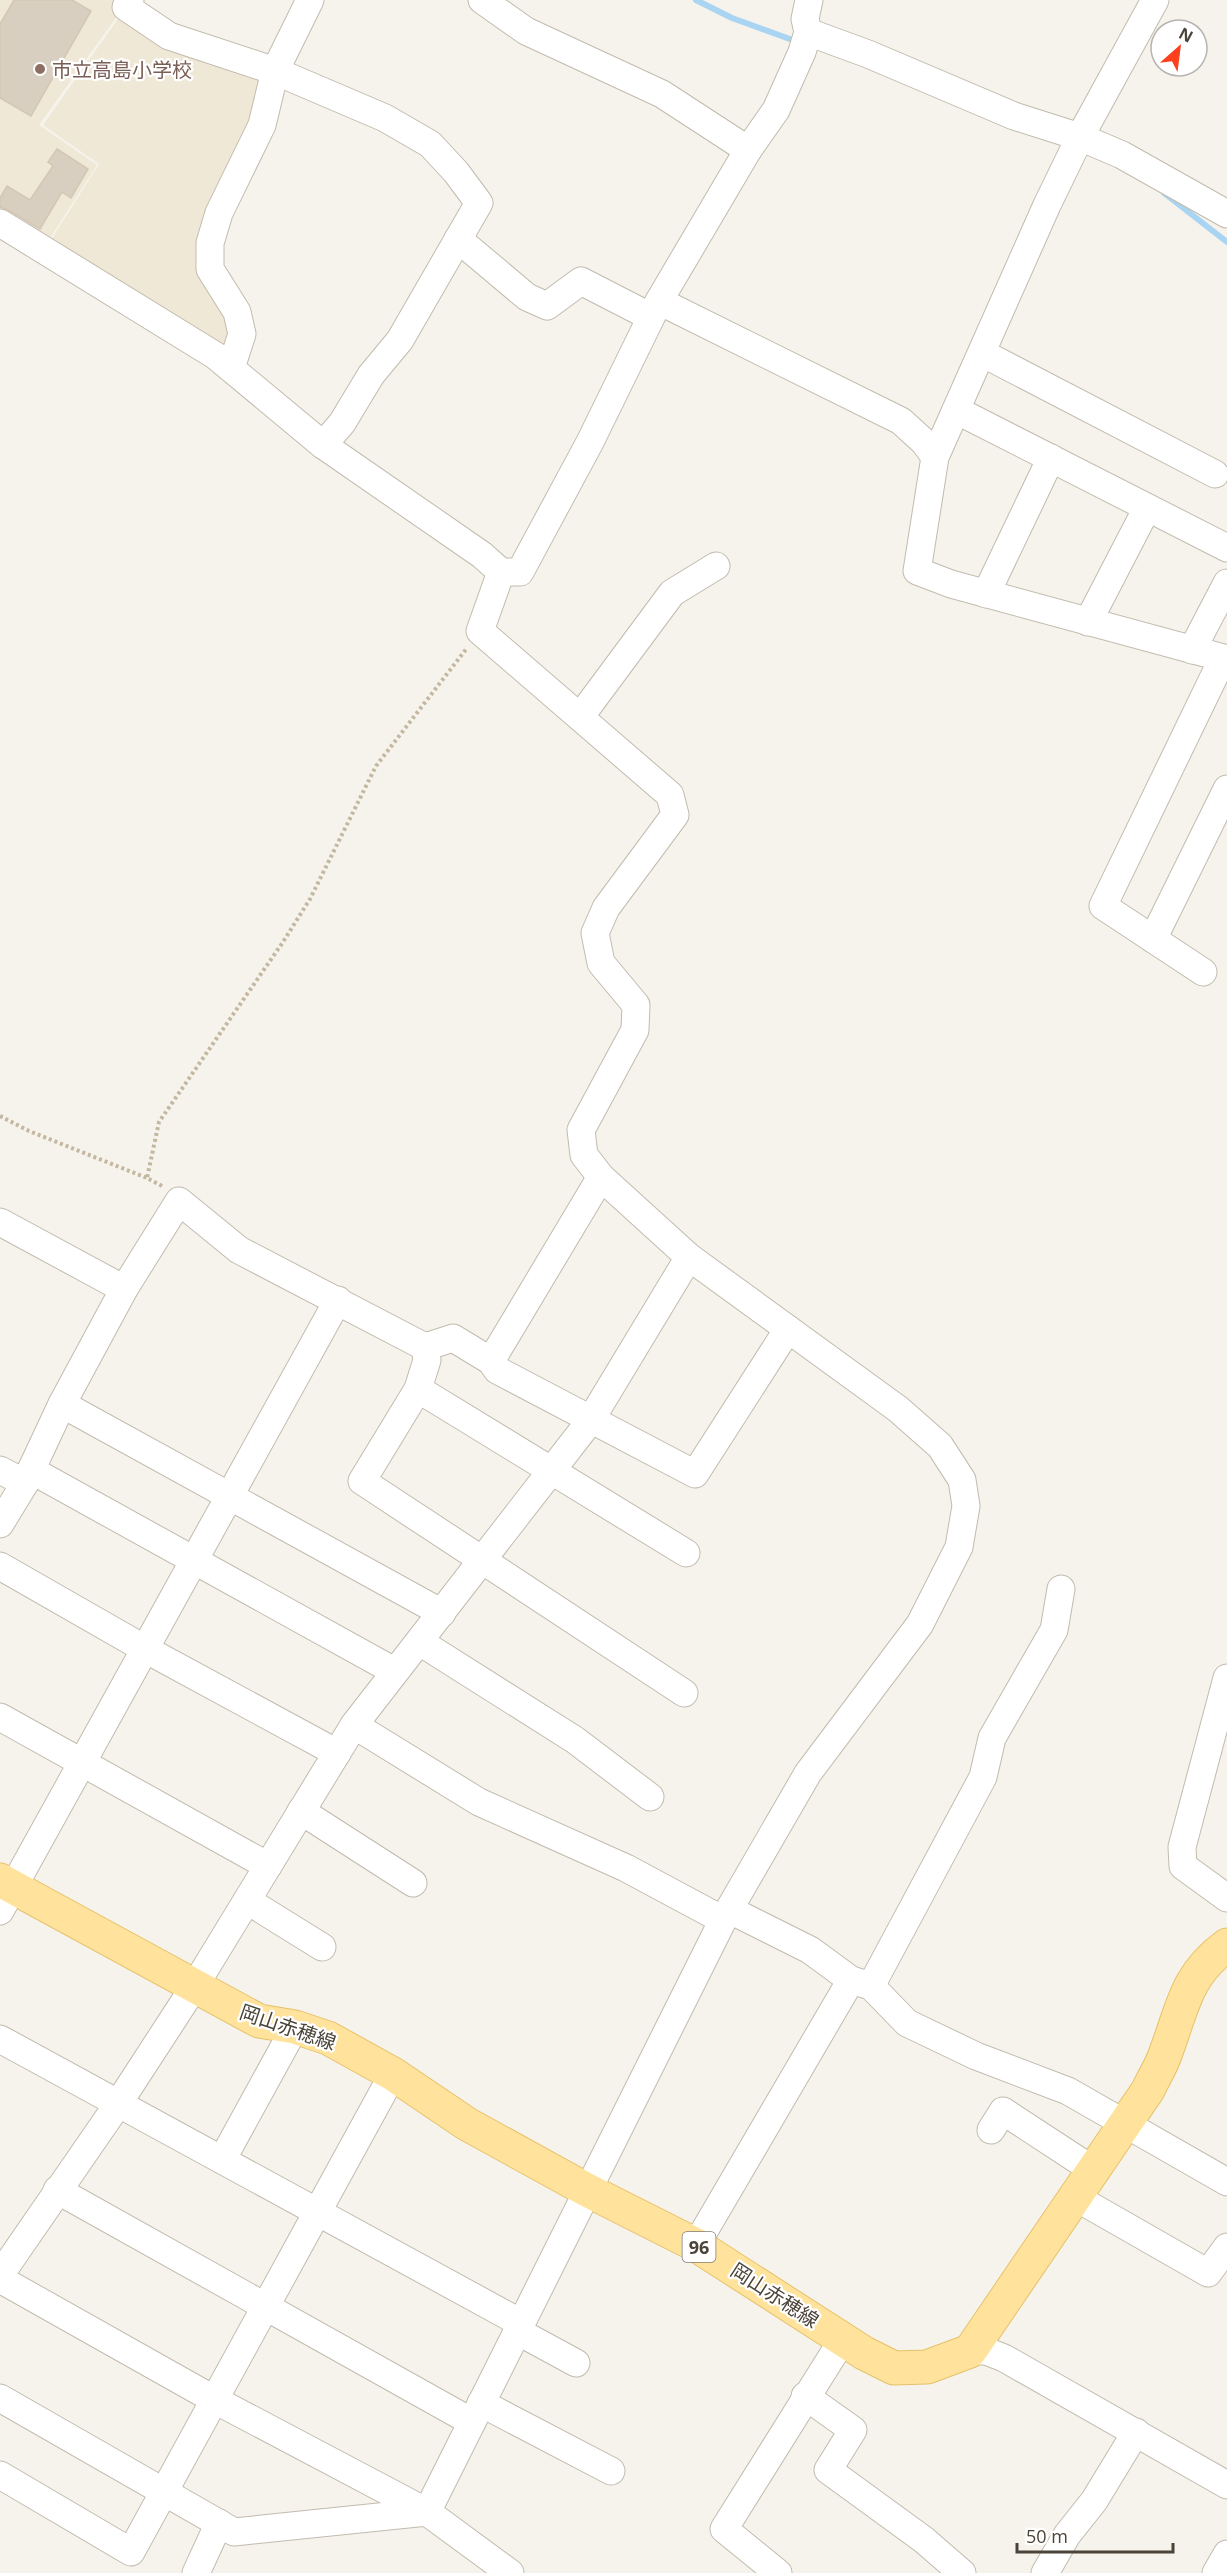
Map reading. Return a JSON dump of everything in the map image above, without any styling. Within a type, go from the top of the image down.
[{"type":"main road","name":"岡山赤穂線","points":[[4,1893],[259,2021],[295,2027],[328,2038],[393,2074],[467,2124],[587,2190],[696,2245],[843,2339],[894,2368],[927,2367],[970,2351]]},
{"type":"main road","points":[[970,2351],[1148,2090],[1166,2054],[1185,1994],[1211,1957],[1227,1945]]},
{"type":"street","points":[[130,0],[126,7],[169,36],[275,71],[385,118],[430,144],[456,172],[479,203],[400,340],[371,375],[342,423],[323,445]]},
{"type":"street","points":[[231,368],[242,334],[237,312],[210,269],[210,243],[219,213],[262,125],[275,71],[310,0]]},
{"type":"street","points":[[482,0],[526,31],[662,94],[748,150]]},
{"type":"street","points":[[0,223],[201,346],[231,368],[323,445],[482,555],[501,572],[520,572],[590,442],[655,309],[748,150],[776,110],[806,40],[805,19],[808,0]]},
{"type":"street","points":[[1155,0],[1077,143],[935,457],[917,571],[986,594],[1225,658],[1102,906],[1203,972]]},
{"type":"street","points":[[806,40],[868,54],[1077,143],[1122,154],[1227,214]]},
{"type":"street","points":[[458,239],[527,297],[547,306],[582,281],[655,309],[901,421],[924,442],[935,457]]},
{"type":"street","points":[[982,353],[1215,474]]},
{"type":"street","points":[[956,410],[1227,548]]},
{"type":"street","points":[[986,594],[1051,458]]},
{"type":"street","points":[[1088,622],[1147,508]]},
{"type":"street","points":[[580,717],[672,593],[716,566]]},
{"type":"street","points":[[427,2512],[727,1915],[808,1773],[920,1624],[959,1547],[966,1506],[962,1480],[940,1446],[898,1409],[689,1257],[601,1177],[584,1155],[581,1130],[635,1030],[636,1005],[601,963],[595,933],[606,908],[675,815],[670,795],[480,631],[501,572]]},
{"type":"street","points":[[1192,650],[1227,583]]},
{"type":"street","points":[[1153,939],[1227,789]]},
{"type":"street","points":[[491,1361],[601,1177]]},
{"type":"street","points":[[0,1524],[28,1477],[62,1404],[124,1289],[179,1201],[239,1250],[424,1347],[428,1360],[418,1389],[362,1481],[684,1693]]},
{"type":"street","points":[[0,1222],[124,1289]]},
{"type":"street","points":[[510,2573],[427,2512],[214,2400],[1,2280],[57,2190],[194,1988],[354,1725],[590,1421],[689,1257]]},
{"type":"street","points":[[4,1893],[81,1764],[338,1300]]},
{"type":"street","points":[[424,1347],[453,1338],[491,1361],[497,1370],[590,1421],[695,1474],[788,1329]]},
{"type":"street","points":[[418,1389],[686,1553]]},
{"type":"street","points":[[62,1404],[442,1613]]},
{"type":"street","points":[[0,1470],[28,1477],[194,1562],[394,1671]]},
{"type":"street","points":[[0,1566],[145,1649],[337,1753]]},
{"type":"street","points":[[696,2245],[861,1983],[983,1777],[992,1738],[1054,1630],[1061,1589]]},
{"type":"street","points":[[420,1642],[575,1740],[650,1797]]},
{"type":"street","points":[[1227,1678],[1182,1847],[1183,1866],[1227,1898]]},
{"type":"street","points":[[0,1717],[268,1866]]},
{"type":"street","points":[[354,1725],[479,1802],[727,1915],[810,1950],[861,1983],[906,2023],[976,2056],[1068,2091],[1227,2182]]},
{"type":"street","points":[[301,1812],[413,1883]]},
{"type":"street","points":[[248,1901],[322,1947]]},
{"type":"street","points":[[222,2160],[295,2027]]},
{"type":"street","points":[[0,2039],[317,2213],[519,2327],[576,2363]]},
{"type":"street","points":[[0,2475],[131,2552],[393,2074]]},
{"type":"street","points":[[991,2130],[1003,2111],[1094,2170]]},
{"type":"street","points":[[57,2190],[266,2306],[477,2412],[611,2471]]},
{"type":"street","points":[[1075,2197],[1208,2273],[1227,2247]]},
{"type":"street","points":[[778,2573],[724,2529],[805,2396],[843,2339]]},
{"type":"street","points":[[970,2351],[986,2351],[1004,2358],[1227,2485]]},
{"type":"street","points":[[805,2396],[853,2430],[828,2470],[924,2540],[962,2573]]},
{"type":"street","points":[[0,2398],[234,2532],[427,2512]]},
{"type":"street","points":[[1045,2573],[1067,2535],[1099,2494],[1136,2432]]},
{"type":"street","points":[[196,2573],[219,2523]]},
{"type":"street","points":[[1216,2573],[1227,2554]]},
{"type":"path","points":[[147,1178],[159,1122],[310,899],[376,766],[480,631]]},
{"type":"path","points":[[0,1116],[29,1131],[147,1178],[176,1193],[179,1201]]},
{"type":"shaded area","name":"市立高島小学校","points":[[0,0],[116,0],[112,6],[120,12],[39,125],[97,165],[48,241],[0,212]]},
{"type":"shaded area","points":[[122,13],[263,75],[258,109],[198,258],[235,343],[220,347],[49,243],[99,164],[43,125]]},
{"type":"building","points":[[14,0],[72,0],[91,11],[31,116],[0,98],[0,24]]},
{"type":"building","points":[[57,149],[88,169],[71,198],[62,192],[40,229],[0,207],[0,198],[7,186],[30,200],[53,166],[48,162]]},
{"type":"waterway","points":[[696,0],[732,18],[798,42]]},
{"type":"waterway","points":[[1164,193],[1227,242]]},
{"type":"place","name":"市立高島小学校","points":[[40,69]]}]
